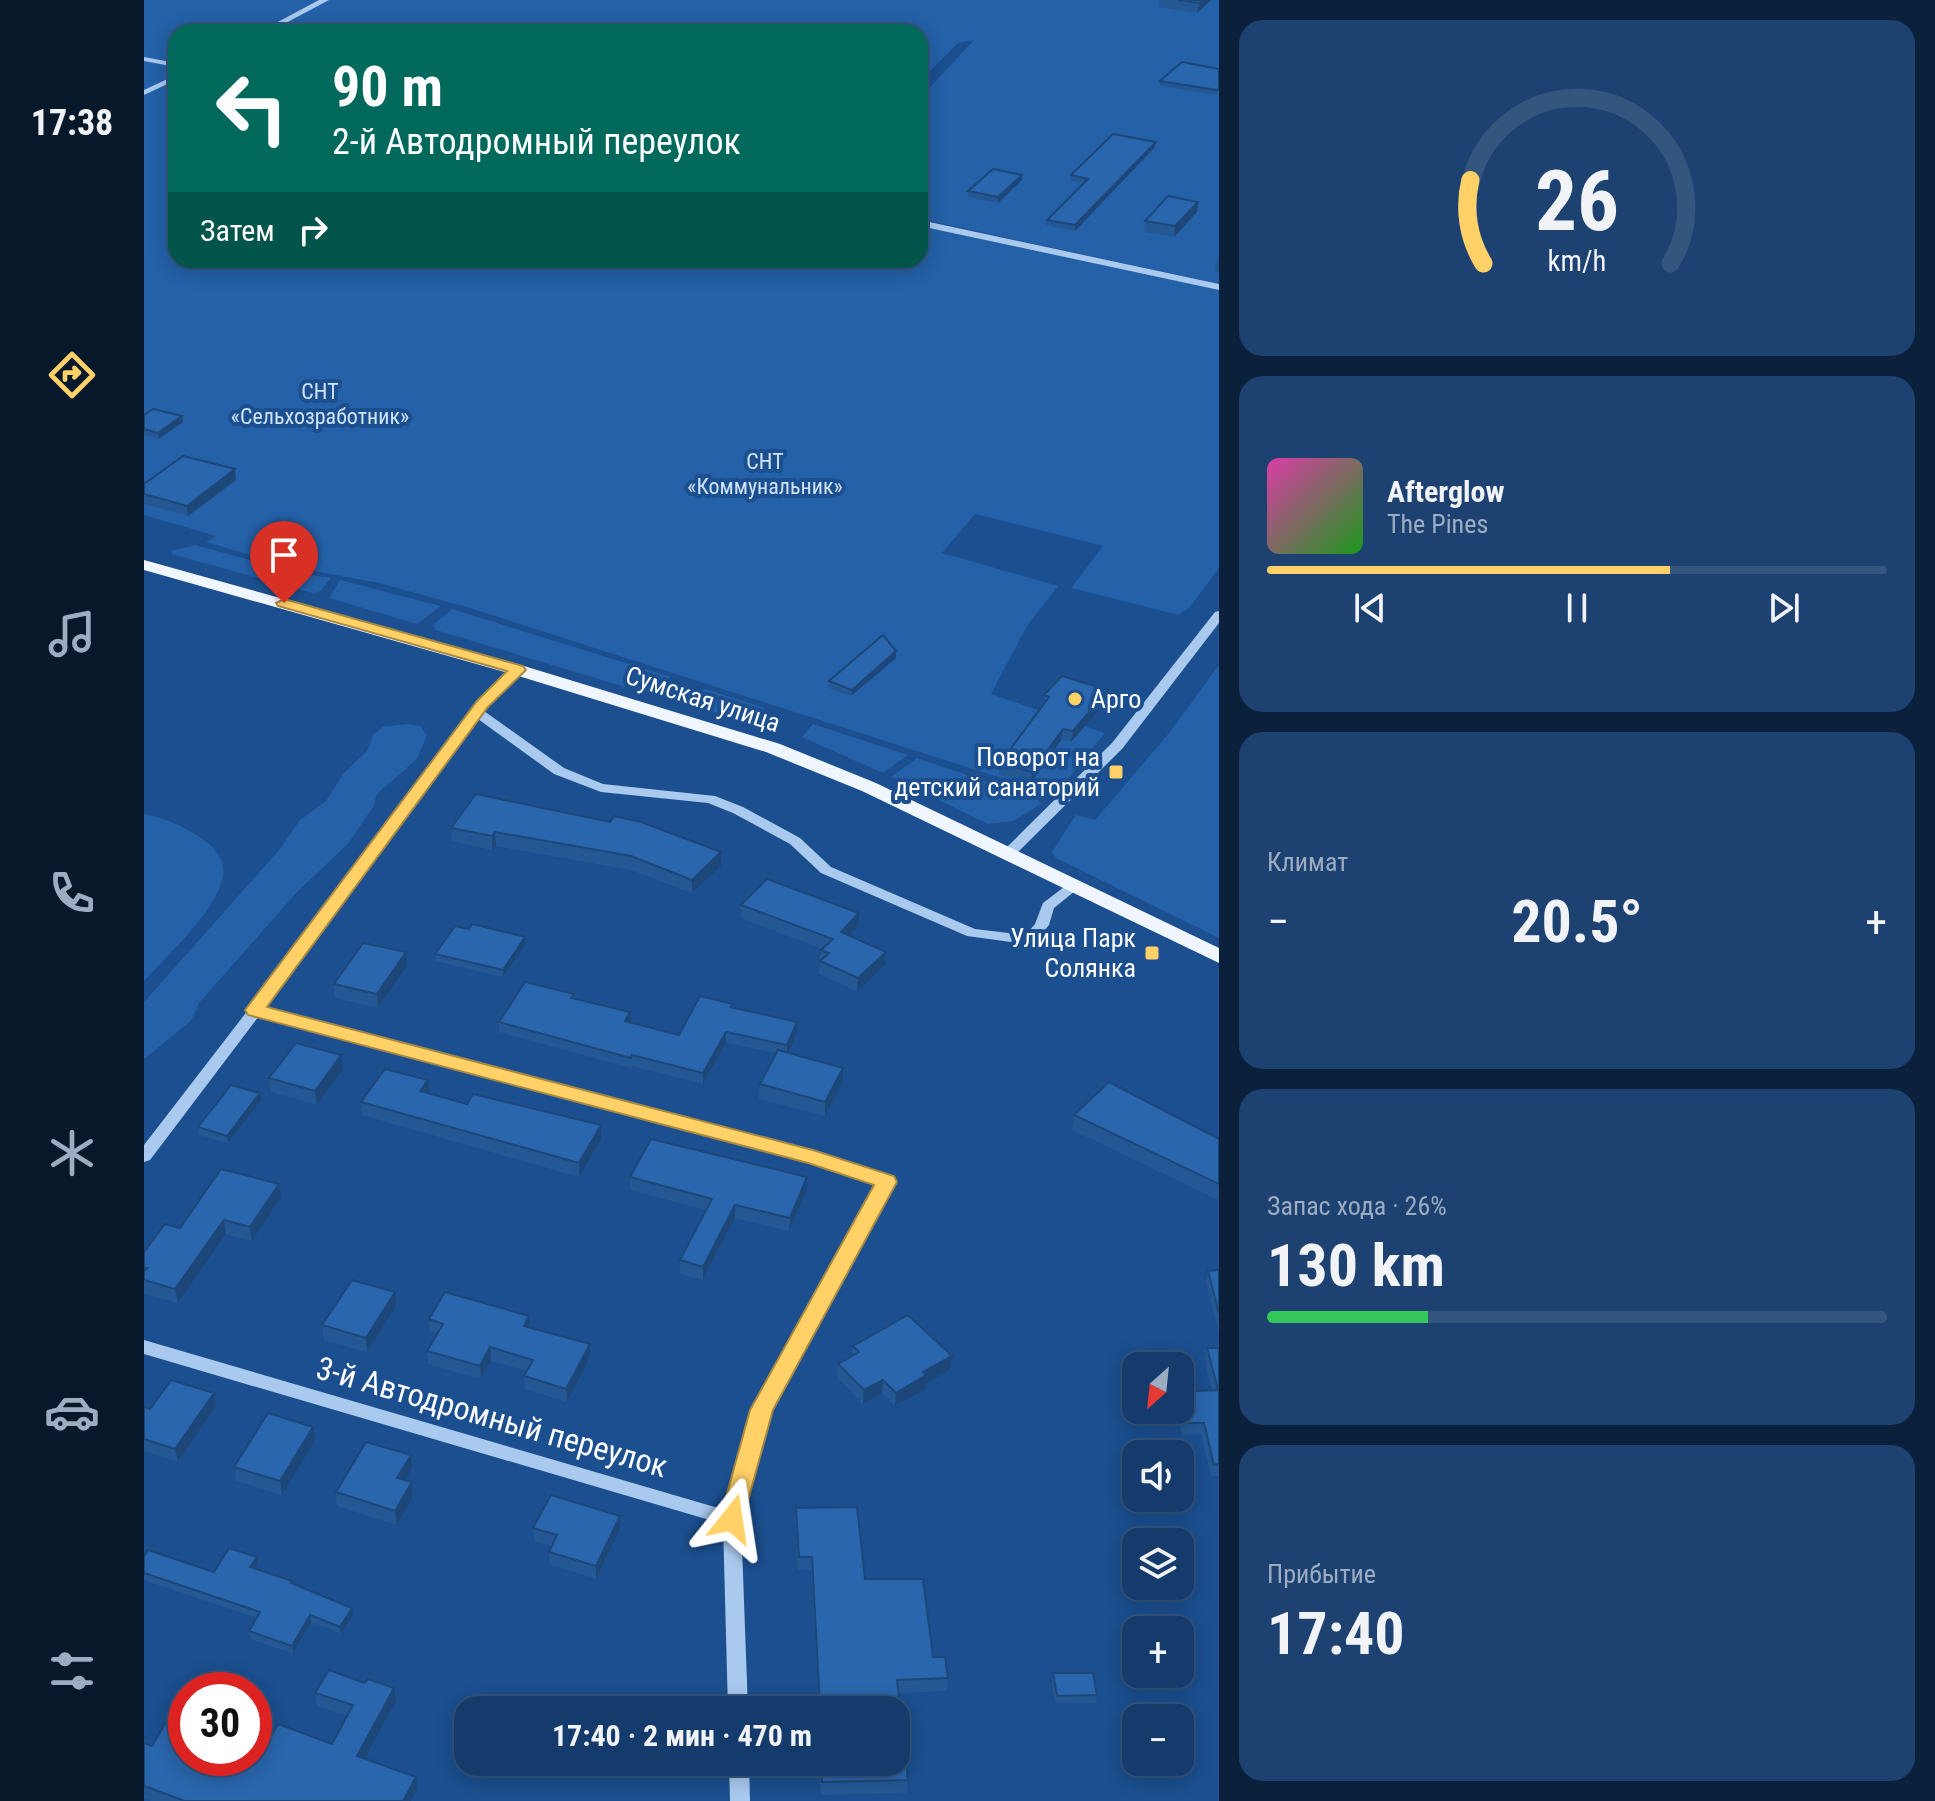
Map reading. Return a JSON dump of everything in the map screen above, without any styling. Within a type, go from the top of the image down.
[{"type":"main road","name":"Сумская улица","points":[[144,565],[518,670],[773,748],[869,787],[1219,956]]},
{"type":"street","points":[[278,24],[325,0]]},
{"type":"street","points":[[144,59],[168,64]]},
{"type":"street","points":[[144,93],[168,81]]},
{"type":"street","points":[[928,225],[1219,287]]},
{"type":"street","points":[[1008,854],[1117,746],[1219,615]]},
{"type":"street","points":[[144,1156],[477,712],[518,670]]},
{"type":"street","points":[[477,712],[559,771],[601,788],[710,799],[738,810],[795,841],[826,870],[972,933],[1018,939],[1034,934],[1042,925],[1048,906],[1073,887]]},
{"type":"street","points":[[255,1010],[813,1157],[886,1182],[761,1410],[732,1519],[738,1696]]},
{"type":"street","name":"3-й Автодромный переулок","points":[[144,1347],[732,1519]]},
{"type":"street","points":[[739,1776],[740,1801]]},
{"type":"green space","points":[[144,0],[1219,0],[1219,284],[928,221],[928,89],[974,40],[958,43],[928,73],[928,24],[168,24],[168,268],[928,268],[928,225],[1219,287],[1219,568],[1189,608],[1178,615],[1071,588],[1103,546],[975,514],[942,553],[1058,586],[1027,626],[991,694],[1105,733],[1054,795],[470,608],[379,583],[292,567],[206,542],[216,536],[144,515]]},
{"type":"green space","points":[[195,545],[289,571],[330,578],[321,591],[312,593],[172,554],[172,551]]},
{"type":"green space","points":[[340,580],[441,606],[417,624],[329,598]]},
{"type":"green space","points":[[452,609],[671,677],[645,693],[436,630],[433,625]]},
{"type":"green space","points":[[1219,665],[1219,938],[1056,858],[1052,852],[1076,815],[1095,820],[1170,732]]},
{"type":"green space","points":[[705,689],[765,708],[753,723],[665,700]]},
{"type":"green space","points":[[813,724],[908,755],[883,773],[802,737]]},
{"type":"green space","points":[[420,726],[427,735],[417,759],[377,794],[373,807],[348,844],[298,891],[199,1003],[191,1021],[144,1059],[144,1002],[279,850],[300,820],[326,801],[343,774],[367,751],[373,735],[383,727]]},
{"type":"green space","points":[[917,758],[1035,798],[1041,804],[1013,821],[988,824],[891,777]]},
{"type":"green space","points":[[144,814],[174,823],[201,838],[218,853],[223,866],[222,880],[206,911],[144,981]]},
{"type":"building","points":[[1182,62],[1219,69],[1219,88],[1160,81]]},
{"type":"building","points":[[1113,134],[1156,142],[1075,225],[1047,220],[1088,179],[1071,175]]},
{"type":"building","points":[[993,169],[1022,175],[998,197],[968,191]]},
{"type":"building","points":[[1168,196],[1198,202],[1175,226],[1145,221]]},
{"type":"building","points":[[153,409],[182,416],[158,433],[144,429],[144,415]]},
{"type":"building","points":[[183,456],[235,469],[187,506],[144,494],[144,484]]},
{"type":"building","points":[[883,635],[896,651],[852,690],[829,681]]},
{"type":"building","points":[[1062,676],[1108,690],[1073,731],[1063,729],[1032,772],[1000,763],[1049,697],[1044,695]]},
{"type":"building","points":[[476,794],[610,822],[614,816],[641,822],[721,852],[692,880],[631,856],[495,832],[492,836],[451,828]]},
{"type":"building","points":[[767,879],[859,913],[841,932],[886,952],[858,978],[820,961],[829,953],[821,950],[833,939],[741,905]]},
{"type":"building","points":[[472,924],[525,937],[503,970],[435,954],[455,926],[469,929]]},
{"type":"building","points":[[363,943],[406,952],[377,994],[334,984]]},
{"type":"building","points":[[525,982],[574,994],[571,998],[630,1012],[625,1021],[679,1035],[700,996],[733,1004],[731,1007],[797,1022],[787,1045],[726,1032],[703,1073],[632,1055],[631,1058],[499,1022]]},
{"type":"building","points":[[296,1043],[341,1055],[315,1091],[269,1078]]},
{"type":"building","points":[[778,1050],[843,1068],[825,1102],[760,1084]]},
{"type":"building","points":[[385,1069],[428,1080],[420,1091],[467,1104],[473,1094],[601,1125],[579,1163],[361,1102]]},
{"type":"building","points":[[1109,1082],[1219,1139],[1219,1184],[1074,1115]]},
{"type":"building","points":[[231,1085],[260,1093],[227,1136],[198,1127]]},
{"type":"building","points":[[651,1139],[807,1177],[790,1218],[735,1205],[703,1267],[680,1260],[712,1199],[630,1177]]},
{"type":"building","points":[[221,1169],[279,1184],[250,1227],[224,1220],[175,1289],[144,1280],[147,1268],[144,1268],[144,1252],[165,1224],[180,1228]]},
{"type":"building","points":[[1219,1270],[1219,1314],[1208,1271]]},
{"type":"building","points":[[352,1280],[395,1292],[366,1338],[322,1325]]},
{"type":"building","points":[[445,1292],[529,1316],[524,1326],[590,1344],[566,1389],[524,1376],[533,1360],[490,1347],[480,1366],[427,1351],[443,1324],[429,1319]]},
{"type":"building","points":[[908,1315],[952,1356],[923,1372],[926,1375],[896,1393],[883,1380],[864,1390],[838,1364],[859,1352],[853,1346]]},
{"type":"building","points":[[1207,1348],[1219,1348],[1219,1464],[1214,1465],[1204,1423],[1194,1423],[1194,1391],[1218,1390]]},
{"type":"building","points":[[171,1380],[214,1393],[175,1449],[144,1439],[144,1407],[150,1409]]},
{"type":"building","points":[[268,1413],[313,1427],[280,1481],[234,1467]]},
{"type":"building","points":[[366,1442],[411,1455],[397,1478],[412,1482],[395,1511],[336,1492]]},
{"type":"building","points":[[551,1495],[620,1516],[596,1566],[549,1552],[557,1535],[533,1528]]},
{"type":"building","points":[[857,1507],[865,1579],[923,1579],[933,1657],[945,1657],[948,1678],[897,1680],[899,1696],[819,1696],[812,1557],[799,1557],[796,1508]]},
{"type":"building","points":[[229,1548],[257,1557],[250,1567],[292,1581],[352,1608],[340,1627],[310,1615],[292,1646],[249,1631],[260,1612],[144,1573],[144,1556],[148,1550],[214,1572]]},
{"type":"building","points":[[329,1670],[365,1683],[368,1679],[394,1688],[357,1756],[416,1777],[403,1801],[185,1801],[144,1786],[144,1743],[152,1746],[168,1719],[168,1776],[272,1776],[272,1734],[278,1724],[332,1744],[353,1705],[315,1693]]},
{"type":"building","points":[[1053,1673],[1093,1673],[1097,1695],[1057,1696]]},
{"type":"building","points":[[822,1776],[908,1776],[908,1780],[822,1782]]},
{"type":"place","name":"Арго","points":[[1075,699]]},
{"type":"place","name":"Поворот на детский санаторий","points":[[1116,772]]},
{"type":"place","name":"Улица Парк Солянка","points":[[1152,953]]},
{"type":"route","points":[[284,603],[518,670],[483,704],[255,1010],[813,1157],[886,1182],[761,1410],[732,1519]]},
{"type":"park label","name":"СНТ «Сельхозработник»","points":[[320,404]]},
{"type":"park label","name":"СНТ «Коммунальник»","points":[[765,474]]}]
